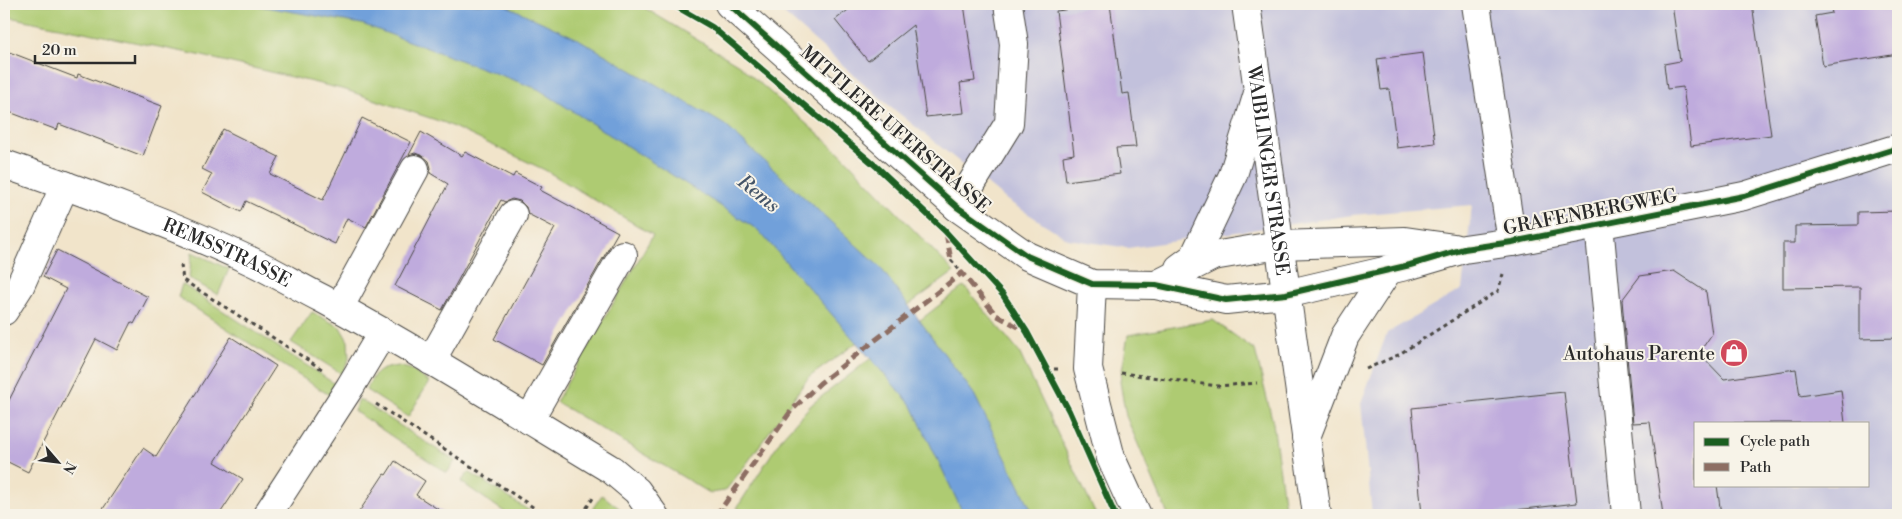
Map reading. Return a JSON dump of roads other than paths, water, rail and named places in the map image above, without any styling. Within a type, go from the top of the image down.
[{"type":"street","name":"MITTLERE UFERSTRASSE","points":[[729,4],[957,207],[1027,256],[1092,284],[1156,285],[1226,300],[1286,294]]},
{"type":"street","points":[[957,207],[1009,123],[1014,44],[1008,4]]},
{"type":"street","name":"WAIBLINGER STRASSE","points":[[1246,4],[1317,515]]},
{"type":"street","points":[[1476,4],[1512,242]]},
{"type":"street","points":[[1156,285],[1194,258],[1233,174],[1258,93]]},
{"type":"street","name":"GRAFENBERGWEG","points":[[1286,294],[1410,265],[1464,249],[1512,242],[1744,196],[1898,148]]},
{"type":"street","name":"REMSSTRASSE","points":[[4,164],[65,185],[177,229],[253,262],[339,308],[383,332],[612,470],[637,491],[654,515]]},
{"type":"street","points":[[339,308],[415,169]]},
{"type":"street","points":[[4,311],[20,286],[65,185]]},
{"type":"street","points":[[431,361],[513,215]]},
{"type":"street","points":[[1599,224],[1626,515]]},
{"type":"street","name":"GRAFENBERGWEG","points":[[1279,245],[1405,241],[1464,249]]},
{"type":"street","name":"MITTLERE UFERSTRASSE","points":[[1156,285],[1213,256],[1279,245]]},
{"type":"street","points":[[529,420],[624,255]]},
{"type":"street","points":[[1306,437],[1345,336],[1389,269]]},
{"type":"street","points":[[1092,284],[1088,369],[1111,458],[1137,515]]},
{"type":"street","points":[[267,515],[350,387],[383,332]]},
{"type":"water","name":"Rems","points":[[248,4],[503,4],[580,40],[725,125],[880,267],[974,394],[1034,515],[964,515],[912,406],[758,230],[538,89],[362,24]]},
{"type":"place","name":"Autohaus Parente","points":[[1734,353]]}]
